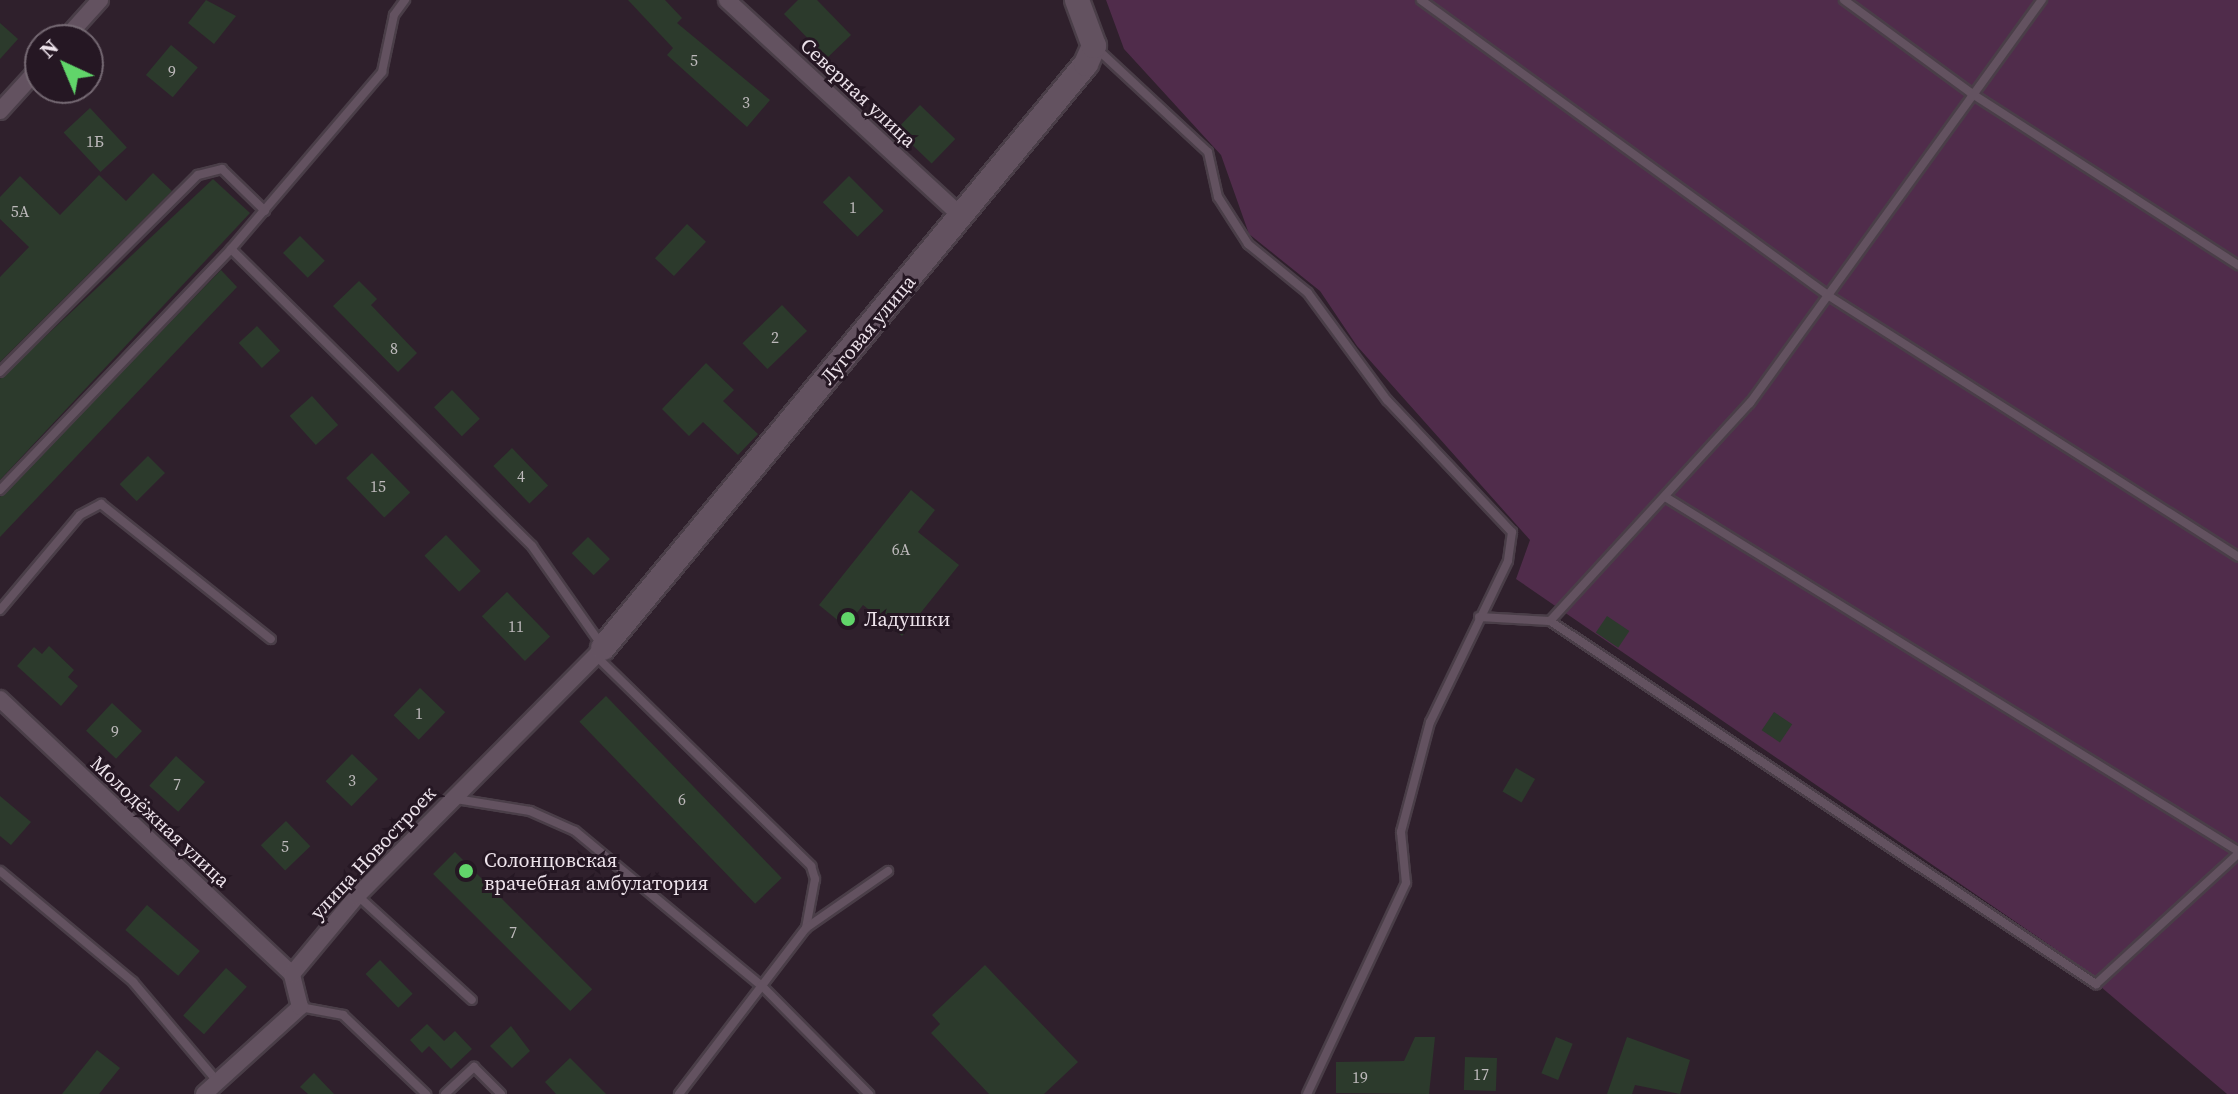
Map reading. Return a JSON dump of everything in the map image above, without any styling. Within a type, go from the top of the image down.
[{"type":"street","points":[[78,24],[100,0]]},
{"type":"street","name":"Северная улица","points":[[727,0],[962,217]]},
{"type":"street","points":[[1076,1],[1094,46]]},
{"type":"street","name":"Луговая улица","points":[[599,652],[962,217],[1094,46]]},
{"type":"street","points":[[0,111],[24,85]]},
{"type":"street","name":"улица Новостроек","points":[[292,974],[357,896],[599,652]]},
{"type":"street","name":"Молодёжная улица","points":[[0,699],[292,974]]},
{"type":"street","points":[[204,1094],[219,1084],[300,1007],[292,974]]},
{"type":"lane","points":[[0,490],[231,249],[382,72],[394,15],[405,0]]},
{"type":"lane","points":[[1421,0],[1829,296],[2238,557]]},
{"type":"lane","points":[[1844,0],[1971,93],[2238,265]]},
{"type":"lane","points":[[1550,621],[1667,498],[1750,403],[1971,93],[2042,0]]},
{"type":"lane","points":[[1094,46],[1208,152],[1218,197],[1248,244],[1308,293],[1387,400],[1512,532],[1508,561],[1479,617],[1423,750],[1401,832],[1406,883],[1307,1094]]},
{"type":"lane","points":[[0,372],[198,175],[222,169],[265,211]]},
{"type":"lane","points":[[231,249],[532,546],[599,652],[811,866],[815,879],[806,928]]},
{"type":"lane","points":[[1479,617],[1550,621],[2096,984],[2238,852],[1667,498]]},
{"type":"lane","points":[[0,610],[80,515],[101,504],[271,639]]},
{"type":"lane","points":[[451,799],[530,811],[575,831],[763,987],[869,1094]]},
{"type":"lane","points":[[0,871],[133,982],[219,1084]]},
{"type":"lane","points":[[679,1094],[806,928],[888,871]]},
{"type":"lane","points":[[357,896],[472,1000]]},
{"type":"lane","points":[[300,1007],[343,1015],[426,1094]]},
{"type":"lane","points":[[445,1094],[474,1067],[501,1094]]},
{"type":"shaded area","points":[[1106,0],[2238,0],[2238,1094],[2227,1094],[2061,953],[1516,579],[1530,540],[1357,346],[1320,291],[1249,234],[1221,155],[1124,49]]},
{"type":"building","points":[[206,0],[236,16],[214,44],[188,23]]},
{"type":"building","points":[[628,0],[665,0],[682,18],[677,23],[770,100],[747,127],[667,55],[673,48]]},
{"type":"building","points":[[798,0],[817,0],[851,35],[827,58],[784,14]]},
{"type":"building","points":[[0,23],[18,39],[0,59]]},
{"type":"building","points":[[171,45],[198,67],[173,97],[146,75]]},
{"type":"building","points":[[920,105],[955,139],[932,163],[896,129]]},
{"type":"building","points":[[90,108],[127,147],[100,172],[64,133]]},
{"type":"building","points":[[153,173],[172,191],[0,362],[0,277],[29,247],[0,219],[0,197],[20,176],[60,215],[99,175],[126,201]]},
{"type":"building","points":[[849,176],[884,211],[857,237],[823,202]]},
{"type":"building","points":[[213,179],[250,213],[0,480],[0,379]]},
{"type":"building","points":[[687,224],[706,242],[674,276],[655,258]]},
{"type":"building","points":[[300,236],[325,261],[308,278],[283,253]]},
{"type":"building","points":[[221,270],[237,287],[0,537],[0,497]]},
{"type":"building","points":[[359,281],[377,299],[371,305],[417,353],[398,372],[333,306]]},
{"type":"building","points":[[782,305],[807,331],[767,369],[742,343]]},
{"type":"building","points":[[257,326],[280,351],[262,368],[239,343]]},
{"type":"building","points":[[706,363],[734,390],[723,401],[758,434],[738,455],[703,422],[689,436],[662,409]]},
{"type":"building","points":[[452,390],[480,419],[462,436],[434,407]]},
{"type":"building","points":[[312,396],[338,425],[316,445],[290,416]]},
{"type":"building","points":[[512,448],[548,485],[529,503],[493,466]]},
{"type":"building","points":[[372,453],[410,493],[384,518],[346,478]]},
{"type":"building","points":[[148,456],[165,473],[137,501],[120,484]]},
{"type":"building","points":[[911,490],[935,510],[918,532],[959,565],[902,636],[863,605],[846,627],[819,605]]},
{"type":"building","points":[[446,535],[481,571],[459,592],[424,556]]},
{"type":"building","points":[[588,537],[610,559],[594,575],[572,553]]},
{"type":"building","points":[[507,592],[550,637],[525,661],[482,616]]},
{"type":"building","points":[[1607,616],[1629,631],[1618,648],[1596,633]]},
{"type":"building","points":[[49,646],[74,670],[68,677],[78,686],[61,706],[17,666],[34,647],[42,654]]},
{"type":"building","points":[[420,688],[445,712],[419,740],[394,715]]},
{"type":"building","points":[[606,696],[782,878],[755,904],[579,722]]},
{"type":"building","points":[[112,703],[142,731],[116,759],[86,731]]},
{"type":"building","points":[[1774,712],[1792,724],[1780,743],[1762,730]]},
{"type":"building","points":[[352,754],[378,779],[351,806],[326,781]]},
{"type":"building","points":[[176,756],[205,782],[178,812],[149,786]]},
{"type":"building","points":[[1516,768],[1535,779],[1522,802],[1502,791]]},
{"type":"building","points":[[0,796],[31,822],[11,845],[0,836]]},
{"type":"building","points":[[286,821],[310,846],[285,870],[261,845]]},
{"type":"building","points":[[455,852],[592,989],[570,1011],[433,874]]},
{"type":"building","points":[[147,905],[200,951],[178,976],[125,930]]},
{"type":"building","points":[[380,960],[413,994],[398,1008],[366,974]]},
{"type":"building","points":[[985,965],[1078,1062],[1044,1094],[989,1094],[931,1033],[940,1024],[932,1015]]},
{"type":"building","points":[[226,968],[247,987],[204,1034],[183,1016]]},
{"type":"building","points":[[427,1024],[444,1041],[455,1031],[472,1049],[451,1069],[429,1046],[422,1053],[410,1040]]},
{"type":"building","points":[[511,1026],[530,1051],[512,1068],[490,1046]]},
{"type":"building","points":[[1415,1037],[1435,1037],[1429,1094],[1336,1093],[1336,1062],[1404,1061]]},
{"type":"building","points":[[1556,1037],[1573,1044],[1558,1080],[1541,1073]]},
{"type":"building","points":[[1627,1037],[1690,1060],[1680,1094],[1635,1085],[1632,1094],[1607,1094]]},
{"type":"building","points":[[97,1050],[120,1068],[99,1094],[62,1094]]},
{"type":"building","points":[[1465,1057],[1497,1058],[1496,1091],[1464,1090]]},
{"type":"building","points":[[570,1058],[606,1094],[556,1094],[545,1082]]},
{"type":"building","points":[[314,1073],[334,1094],[308,1094],[300,1087]]},
{"type":"place","name":"Ладушки","points":[[848,619]]},
{"type":"place","name":"Солонцовская врачебная амбулатория","points":[[466,871]]}]
